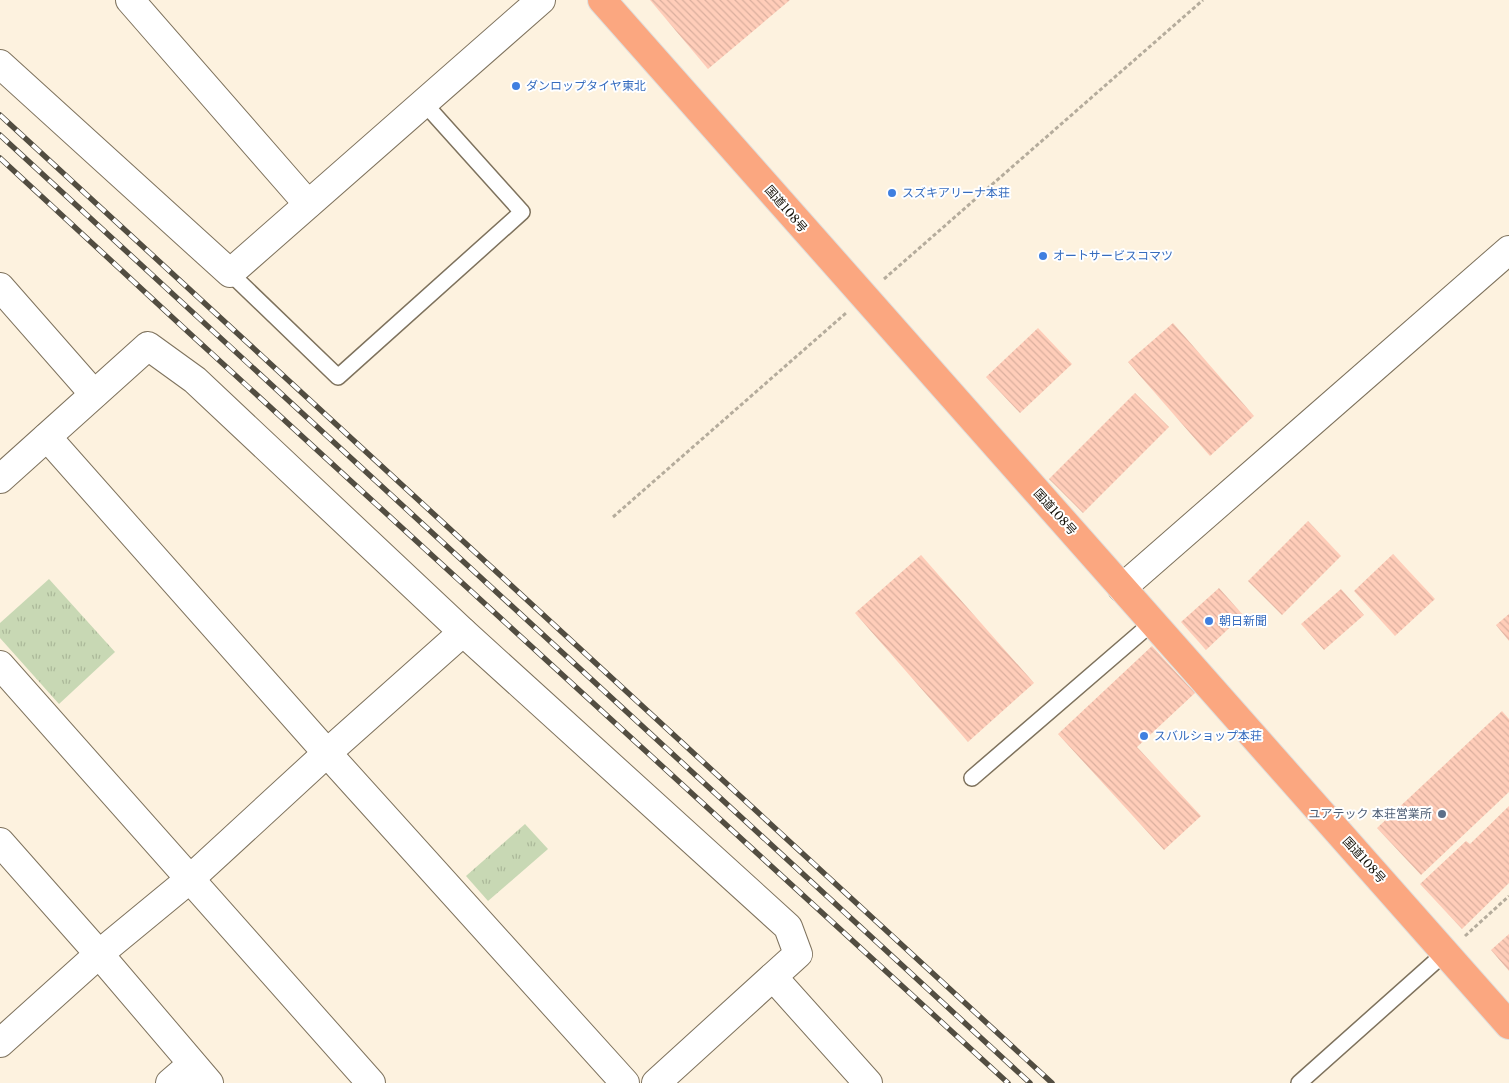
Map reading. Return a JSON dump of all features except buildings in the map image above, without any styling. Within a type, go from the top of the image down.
[{"type":"highway","name":"国道108号","points":[[602,0],[1509,1025]]},
{"type":"street","points":[[130,0],[308,204]]},
{"type":"street","points":[[0,64],[230,273],[541,0]]},
{"type":"street","points":[[1122,588],[1509,250]]},
{"type":"street","points":[[0,287],[94,394]]},
{"type":"street","points":[[0,479],[148,346],[195,380],[463,632],[788,927],[798,954],[656,1083]]},
{"type":"street","points":[[47,437],[327,753],[625,1083]]},
{"type":"street","points":[[0,1042],[99,954],[190,879],[327,753],[463,632]]},
{"type":"street","points":[[0,665],[371,1083]]},
{"type":"street","points":[[2,847],[99,954],[200,1074],[170,1083]]},
{"type":"street","points":[[773,977],[868,1083]]},
{"type":"lane","points":[[230,273],[338,377],[522,212],[424,103]]},
{"type":"lane","points":[[972,778],[1153,622]]},
{"type":"lane","points":[[1298,1083],[1446,952]]},
{"type":"path","points":[[612,517],[1204,0]]},
{"type":"path","points":[[1446,952],[1509,896]]},
{"type":"green space","points":[[49,579],[115,652],[59,704],[0,638],[0,623]]},
{"type":"green space","points":[[525,824],[548,849],[488,901],[466,876]]},
{"type":"railway","points":[[0,115],[1052,1083]]},
{"type":"railway","points":[[0,135],[1030,1083]]},
{"type":"railway","points":[[0,158],[1008,1083]]},
{"type":"place","name":"ダンロップタイヤ東北","points":[[516,86]]},
{"type":"place","name":"スズキアリーナ本荘","points":[[892,193]]},
{"type":"place","name":"オートサービスコマツ","points":[[1043,256]]},
{"type":"place","name":"朝日新聞","points":[[1209,621]]},
{"type":"place","name":"スバルショップ本荘","points":[[1144,736]]},
{"type":"place","name":"ユアテック 本荘営業所","points":[[1442,814]]}]
